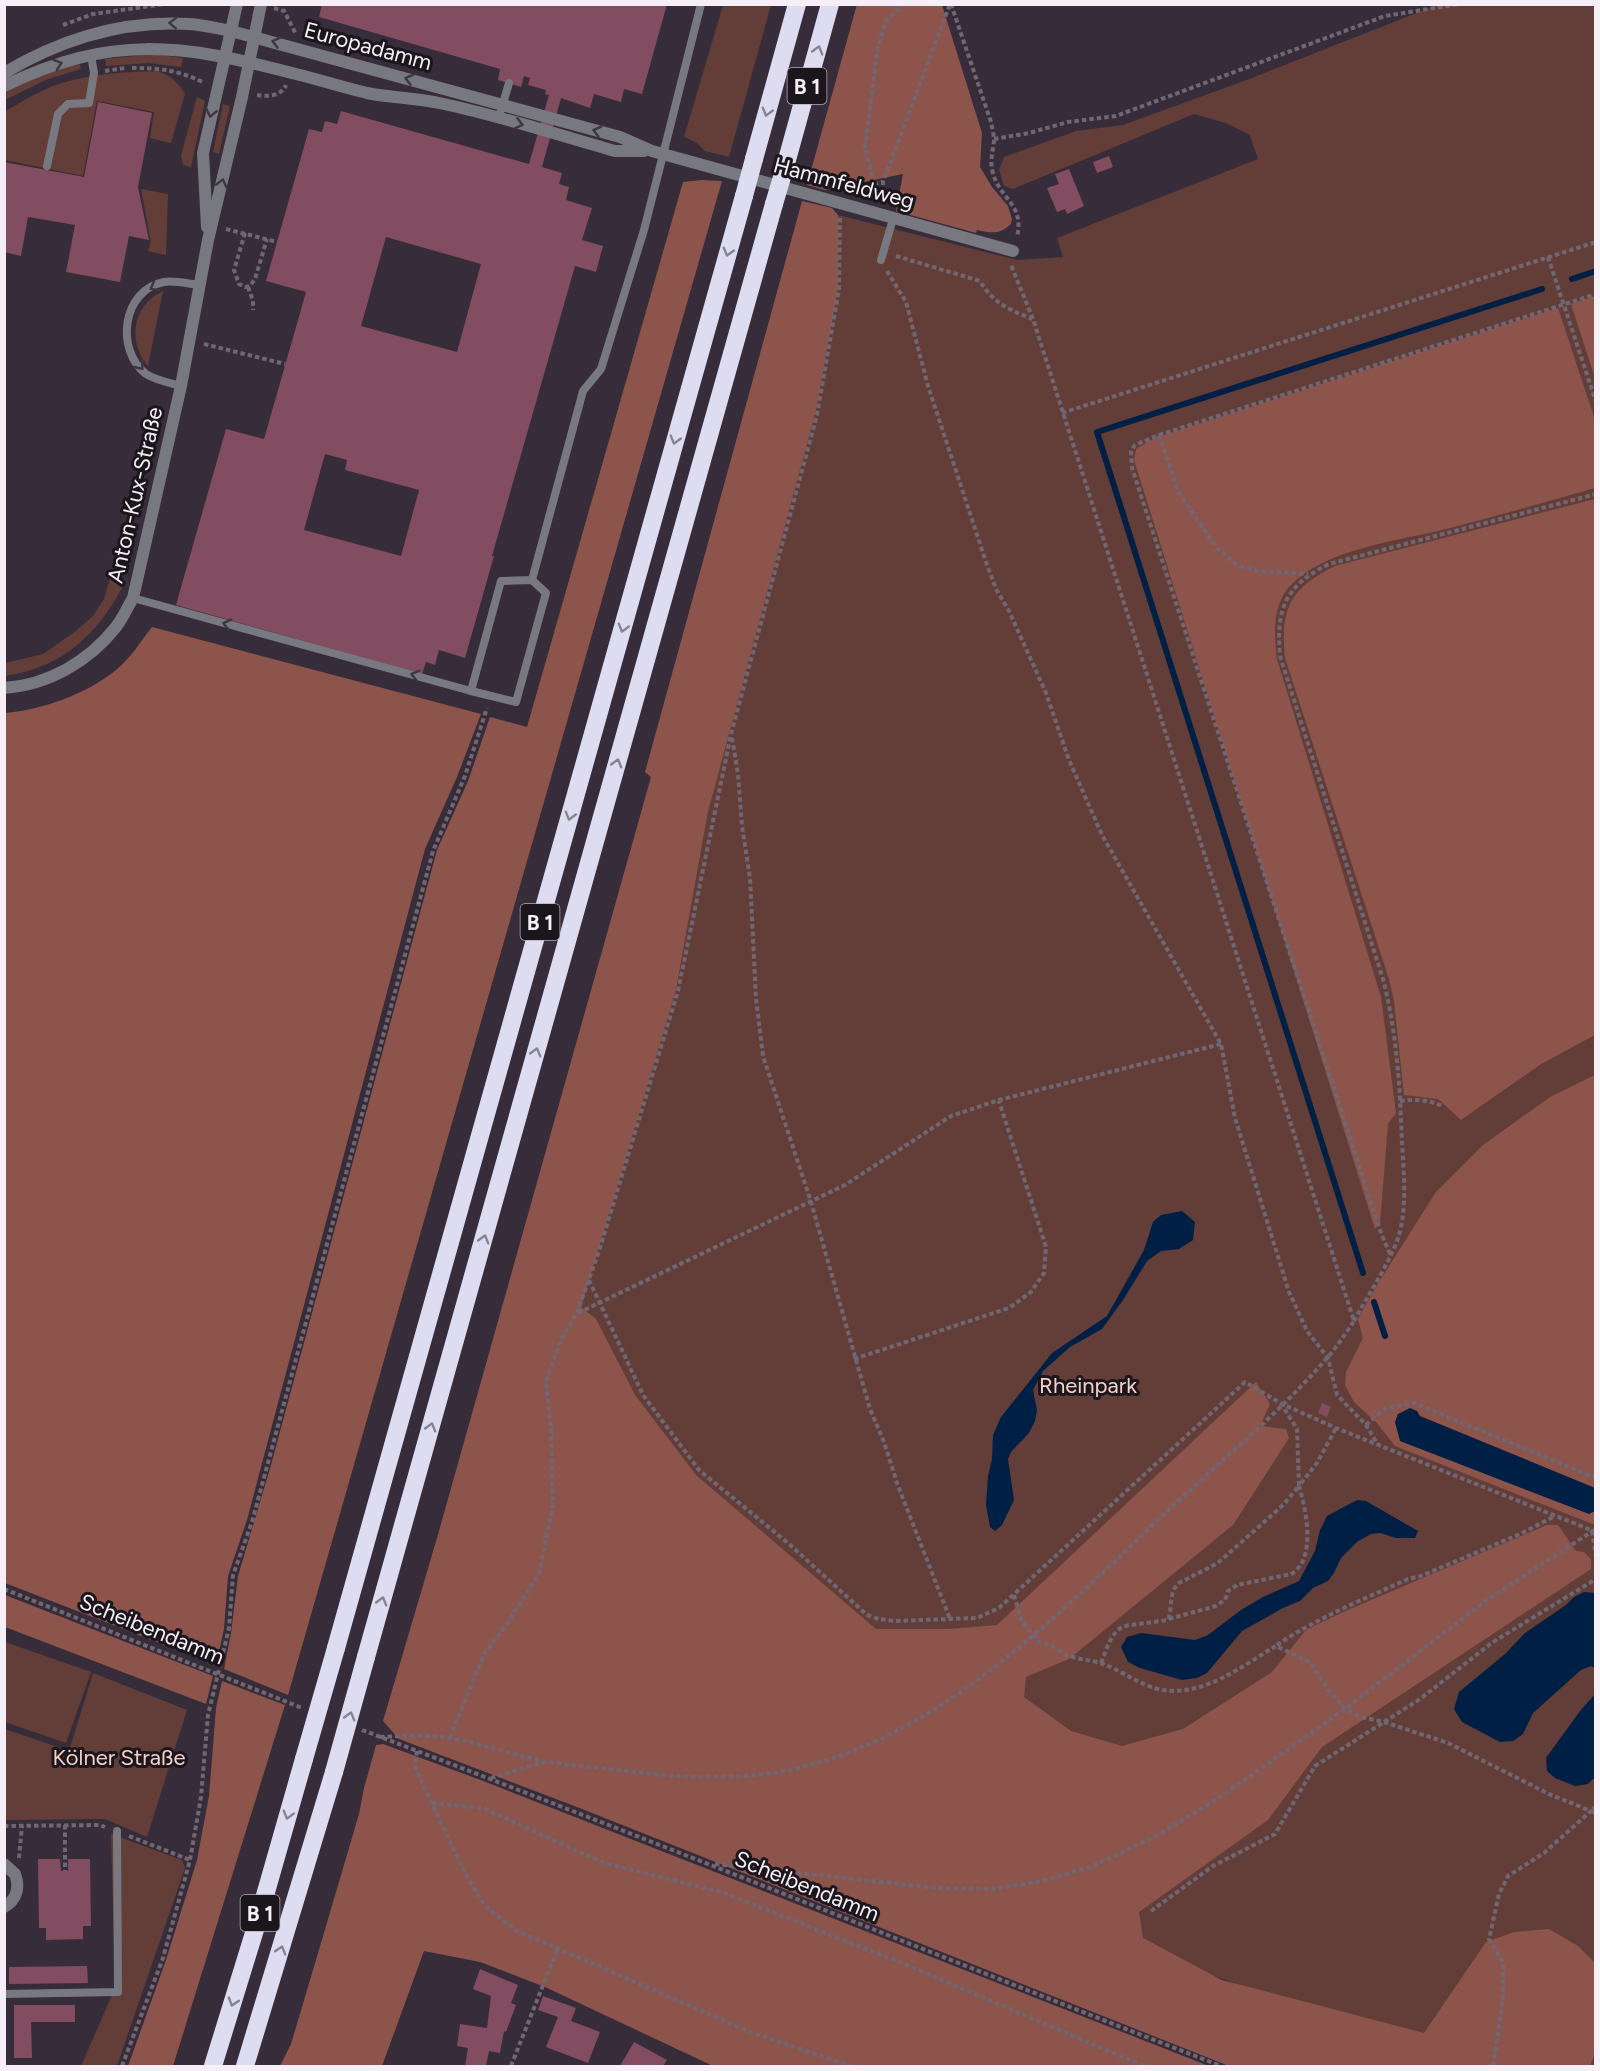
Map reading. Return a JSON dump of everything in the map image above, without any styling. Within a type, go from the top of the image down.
[{"type":"highway","name":"B 1","points":[[213,2067],[336,1648],[797,4]]},
{"type":"highway","name":"B 1","points":[[245,2067],[334,1772],[830,4]]},
{"type":"street","name":"Anton-Kux-Straße","points":[[208,240],[203,153],[237,4]]},
{"type":"street","name":"Anton-Kux-Straße","points":[[4,688],[47,679],[74,666],[98,648],[117,626],[133,598],[181,386],[211,225],[256,37],[261,5]]},
{"type":"street","name":"Europadamm","points":[[4,73],[29,58],[63,43],[123,27],[159,23],[181,24],[231,31],[297,48],[620,137],[658,153]]},
{"type":"street","name":"Europadamm","points":[[4,87],[33,72],[91,55],[127,49],[188,50],[250,62],[368,93],[442,103],[615,151],[658,153]]},
{"type":"street","name":"Hammfeldweg","points":[[658,153],[1013,251]]},
{"type":"street","points":[[4,1864],[15,1874],[18,1891],[13,1901],[4,1907]]},
{"type":"lane","points":[[532,580],[583,391],[602,369],[644,230],[658,153],[701,4]]},
{"type":"lane","points":[[47,166],[58,114],[68,104],[88,103],[94,73],[91,55]]},
{"type":"lane","points":[[499,119],[509,83]]},
{"type":"lane","points":[[882,257],[887,217]]},
{"type":"lane","points":[[181,386],[147,375],[138,365],[130,352],[126,324],[136,301],[154,285],[165,281],[200,285]]},
{"type":"lane","points":[[133,598],[471,691],[516,702],[546,593],[532,580],[501,580],[471,691]]},
{"type":"lane","points":[[4,1994],[118,1992],[117,1831]]},
{"type":"path","points":[[874,184],[865,147],[878,47],[886,21],[903,4]]},
{"type":"path","points":[[951,4],[991,122],[994,139],[991,168],[997,186],[1016,210],[1020,221],[1010,263],[1033,319],[1354,1321]]},
{"type":"path","points":[[887,217],[883,182],[951,4]]},
{"type":"path","points":[[994,139],[1029,133],[1068,122],[1116,116],[1385,16],[1459,4]]},
{"type":"path","points":[[261,5],[284,11],[296,31],[297,48]]},
{"type":"path","points":[[94,73],[127,68],[161,68],[182,73],[217,87]]},
{"type":"path","points":[[840,204],[839,289],[817,415],[731,734],[678,991],[578,1313],[561,1339],[546,1381],[551,1430],[553,1504],[539,1574],[484,1654],[450,1738],[545,1762],[656,1775],[723,1777],[769,1773],[818,1762],[859,1749],[898,1731],[969,1686],[1034,1636],[1282,1404],[1328,1358],[1354,1321],[1400,1233],[1404,1208],[1400,1101],[1392,1021],[1383,979],[1280,656],[1278,633],[1281,609],[1292,591],[1309,574],[1329,564],[1596,494]]},
{"type":"path","points":[[211,225],[277,242]]},
{"type":"path","points":[[245,233],[234,270],[239,284],[250,286],[255,279],[267,239]]},
{"type":"path","points":[[1062,413],[1596,242]]},
{"type":"path","points":[[882,257],[980,281],[989,296],[1006,308],[1033,319]]},
{"type":"path","points":[[882,257],[906,302],[928,386],[987,565],[996,589],[1009,611],[1046,693],[1069,760],[1102,835],[1221,1044],[1235,1118],[1289,1292],[1307,1331],[1328,1358],[1337,1395],[1366,1425],[1378,1445]]},
{"type":"path","points":[[1548,257],[1596,402]]},
{"type":"path","points":[[248,286],[253,301],[253,310]]},
{"type":"path","points":[[1390,1254],[1381,1233],[1132,468],[1131,451],[1136,445],[1159,435],[1596,294]]},
{"type":"path","points":[[189,341],[285,364]]},
{"type":"path","points":[[1159,435],[1178,491],[1216,548],[1237,565],[1257,571],[1309,574]]},
{"type":"path","points":[[122,2067],[163,1958],[190,1860],[201,1797],[208,1715],[229,1628],[233,1575],[252,1522],[432,850],[465,776],[491,696]]},
{"type":"path","points":[[731,734],[750,878],[756,999],[762,1056],[810,1202],[870,1409],[950,1619]]},
{"type":"path","points":[[578,1313],[845,1185],[951,1116],[999,1101],[1221,1044]]},
{"type":"path","points":[[1400,1101],[1415,1099],[1443,1106]]},
{"type":"path","points":[[854,1359],[1009,1308],[1031,1292],[1044,1273],[1046,1247],[999,1101]]},
{"type":"path","points":[[589,1280],[643,1395],[699,1470],[788,1543],[867,1615],[879,1619],[894,1621],[977,1618],[999,1608],[1245,1382],[1282,1404],[1336,1428],[1595,1531]]},
{"type":"path","points":[[1366,1425],[1384,1409],[1414,1403],[1596,1478]]},
{"type":"path","points":[[1101,1663],[1113,1635],[1124,1626],[1168,1620],[1216,1606],[1225,1600],[1228,1591],[1237,1585],[1291,1574],[1298,1570],[1304,1562],[1308,1543],[1299,1485],[1297,1429],[1282,1404]]},
{"type":"path","points":[[1168,1620],[1172,1610],[1171,1595],[1174,1587],[1218,1563],[1283,1505],[1317,1463],[1336,1428]]},
{"type":"path","points":[[1014,1594],[1022,1622],[1040,1642],[1051,1643],[1070,1657],[1101,1663],[1154,1688],[1172,1691],[1188,1690],[1208,1684],[1276,1646],[1304,1627],[1343,1608],[1520,1534],[1555,1516]]},
{"type":"path","points":[[1595,1531],[1596,1558]]},
{"type":"path","points":[[709,1863],[937,1888],[992,1889],[1042,1881],[1093,1866],[1160,1834],[1223,1796],[1345,1709],[1484,1602],[1595,1531]]},
{"type":"path","points":[[1151,1911],[1213,1866],[1275,1834],[1315,1766],[1420,1699],[1493,1642],[1596,1579]]},
{"type":"path","name":"Scheibendamm","points":[[4,1588],[286,1702]]},
{"type":"path","points":[[1276,1646],[1310,1662],[1328,1690],[1345,1709],[1361,1717],[1448,1743],[1549,1794],[1593,1812]]},
{"type":"path","name":"Scheibendamm","points":[[450,1738],[422,1735],[380,1737],[709,1863],[866,1928],[1221,2067]]},
{"type":"path","points":[[417,1751],[415,1768],[466,1875],[484,1905],[515,1930],[750,2032],[851,2067]]},
{"type":"path","points":[[491,1778],[545,1762]]},
{"type":"path","points":[[432,1803],[483,1808],[604,1863],[721,1892],[902,1963],[1144,2067]]},
{"type":"path","points":[[1493,2067],[1503,1999],[1503,1962],[1489,1939],[1499,1893],[1508,1876],[1544,1853],[1593,1812],[1596,1806]]},
{"type":"path","points":[[64,1825],[65,1871]]},
{"type":"path","points":[[4,1826],[100,1825],[190,1860]]},
{"type":"path","points":[[15,1874],[20,1853],[22,1826]]},
{"type":"path","points":[[511,2067],[557,1950]]},
{"type":"green space","points":[[723,5],[771,5],[729,157],[705,151],[697,143],[684,137]]},
{"type":"green space","name":"Rheinpark","points":[[1437,5],[1595,5],[1595,2066],[1456,2066],[458,1693],[676,990],[708,812],[838,288],[838,215],[1017,260],[1063,257],[1057,238],[1258,159],[1250,135],[1226,123],[1194,114],[1013,189],[1004,186],[999,170],[1004,157],[1076,131],[1123,125],[1244,81]]},
{"type":"green space","points":[[153,54],[183,58],[181,67],[148,63],[106,66],[105,59]]},
{"type":"green space","points":[[79,62],[81,69],[48,79],[5,100],[4,93],[13,88]]},
{"type":"green space","points":[[158,71],[174,80],[185,94],[171,143],[150,138],[154,112],[97,101],[83,176],[5,160],[4,112],[46,89],[73,80],[116,73]]},
{"type":"green space","points":[[197,97],[205,101],[191,167],[183,165],[181,155]]},
{"type":"green space","points":[[223,104],[230,106],[219,154],[213,152]]},
{"type":"green space","points":[[141,189],[168,194],[166,255],[148,251],[151,242]]},
{"type":"green space","points":[[163,291],[148,366],[137,346],[136,325],[145,305]]},
{"type":"green space","points":[[111,575],[126,580],[105,616],[92,631],[78,644],[46,665],[5,676],[5,663],[43,654],[93,616],[104,599]]},
{"type":"green space","name":"Kölner Straße","points":[[5,1642],[91,1672],[66,1743],[5,1722]]},
{"type":"green space","name":"Kölner Straße","points":[[93,1673],[187,1710],[147,1837],[105,1819],[5,1820],[5,1729],[69,1751]]},
{"type":"green space","points":[[111,1834],[182,1860],[185,1868],[117,2066],[81,2066],[115,1988]]},
{"type":"shaded area","points":[[857,4],[942,5],[982,133],[980,167],[992,187],[1008,206],[1012,219],[1007,228],[995,232],[977,230],[976,233],[896,211],[903,174],[825,190],[807,185]]},
{"type":"shaded area","points":[[722,181],[288,1695],[224,1669],[238,1576],[271,1465],[437,850],[468,781],[490,717],[527,727],[683,182]]},
{"type":"shaded area","points":[[802,201],[832,208],[838,215],[838,288],[816,410],[708,812],[676,990],[581,1307],[596,1319],[635,1395],[696,1475],[876,1629],[950,1629],[997,1625],[1256,1382],[1270,1404],[1260,1426],[1286,1429],[1289,1438],[1233,1525],[1069,1659],[1026,1677],[1024,1697],[1071,1731],[1122,1746],[1183,1729],[1272,1672],[1306,1630],[1547,1525],[1558,1525],[1576,1551],[1584,1552],[1591,1559],[1591,1569],[1322,1747],[1268,1820],[1139,1912],[1143,1938],[1222,1980],[1424,2033],[1486,1942],[1514,1932],[1549,1929],[1578,1946],[1595,1963],[1595,2053],[1590,2066],[1229,2066],[577,1807],[399,1739],[383,1721],[437,1538],[651,777],[645,772]]},
{"type":"shaded area","points":[[1596,296],[1595,378],[1571,304]]},
{"type":"shaded area","points":[[1558,308],[1595,420],[1595,488],[1342,555],[1304,573],[1284,594],[1277,611],[1275,640],[1277,659],[1381,997],[1396,1113],[1388,1124],[1380,1223],[1375,1229],[1134,460],[1136,449],[1155,438]]},
{"type":"shaded area","points":[[1595,499],[1595,1035],[1541,1064],[1461,1120],[1438,1099],[1404,1095],[1394,1001],[1389,979],[1285,658],[1284,625],[1291,602],[1298,592],[1320,574],[1335,566]]},
{"type":"shaded area","points":[[152,627],[481,714],[457,777],[425,849],[247,1520],[228,1576],[224,1629],[216,1665],[5,1583],[5,713],[63,699],[104,679],[121,666]]},
{"type":"shaded area","points":[[1595,1075],[1595,1525],[1395,1446],[1377,1423],[1354,1402],[1345,1385],[1346,1372],[1363,1338],[1358,1319],[1436,1192],[1483,1145],[1550,1097]]},
{"type":"shaded area","points":[[5,1595],[213,1676],[206,1704],[5,1627]]},
{"type":"shaded area","points":[[222,1681],[285,1705],[173,2066],[128,2066],[166,1960],[197,1860],[209,1796],[216,1708]]},
{"type":"shaded area","points":[[383,1744],[486,1782],[1209,2066],[713,2066],[545,1987],[480,1962],[424,1951],[382,2066],[280,2066],[291,2044],[359,1814],[376,1745]]},
{"type":"water","points":[[1182,1211],[1195,1222],[1193,1240],[1179,1249],[1161,1251],[1147,1261],[1102,1329],[1070,1347],[1043,1371],[1033,1390],[1037,1410],[1035,1421],[1029,1433],[1011,1452],[1008,1459],[1014,1500],[1002,1525],[995,1531],[990,1527],[986,1505],[993,1435],[1001,1417],[1052,1353],[1107,1316],[1144,1250],[1153,1222],[1161,1215]]},
{"type":"water","points":[[1410,1408],[1417,1411],[1420,1416],[1595,1488],[1595,1511],[1589,1514],[1400,1441],[1395,1422],[1398,1414]]},
{"type":"water","points":[[1357,1500],[1366,1501],[1418,1531],[1415,1538],[1396,1538],[1380,1533],[1371,1534],[1358,1541],[1341,1558],[1328,1581],[1313,1588],[1300,1601],[1242,1631],[1207,1673],[1197,1678],[1182,1680],[1140,1668],[1128,1662],[1121,1647],[1127,1637],[1141,1633],[1195,1640],[1208,1635],[1241,1610],[1263,1597],[1299,1581],[1315,1551],[1320,1530],[1327,1516]]},
{"type":"water","points":[[1584,1592],[1595,1593],[1595,1668],[1591,1666],[1581,1670],[1533,1713],[1523,1734],[1513,1741],[1500,1742],[1462,1722],[1454,1709],[1459,1692],[1505,1654],[1525,1633]]},
{"type":"water","points":[[1595,1694],[1595,1777],[1588,1784],[1575,1786],[1555,1778],[1547,1771],[1546,1758]]},
{"type":"building","points":[[322,4],[667,4],[642,94],[624,89],[621,102],[594,94],[590,108],[561,98],[542,167],[562,173],[559,184],[569,187],[566,200],[592,208],[582,240],[603,246],[596,272],[575,266],[465,658],[439,650],[435,665],[426,662],[422,674],[176,605],[226,429],[264,439],[306,292],[266,281],[309,129],[322,132],[325,121],[337,124],[341,111],[529,164],[549,95],[545,94],[546,90],[528,85],[530,78],[524,76],[521,87],[498,80],[500,69],[319,17]],"holes":[[[386,237],[481,264],[457,352],[361,326]],[[325,454],[347,460],[345,470],[419,490],[401,556],[304,530]]]},
{"type":"building","points":[[98,102],[152,113],[138,187],[149,240],[129,236],[120,282],[66,272],[75,225],[28,217],[21,256],[4,252],[4,162],[84,177]]},
{"type":"building","points":[[1109,156],[1113,167],[1097,173],[1093,162]]},
{"type":"building","points":[[1069,169],[1084,206],[1067,214],[1065,209],[1057,212],[1047,188],[1059,184],[1055,174]]},
{"type":"building","points":[[1322,1403],[1331,1407],[1327,1417],[1318,1413]]},
{"type":"building","points":[[38,1859],[60,1859],[61,1871],[68,1871],[68,1859],[90,1859],[91,1926],[83,1926],[83,1939],[46,1940],[46,1928],[39,1928]]},
{"type":"building","points":[[87,1966],[88,1983],[9,1984],[9,1967]]},
{"type":"building","points":[[480,1969],[518,1985],[511,2003],[516,2005],[506,2032],[504,2031],[500,2053],[489,2051],[486,2066],[465,2066],[468,2048],[457,2046],[460,2024],[487,2028],[491,1996],[473,1989]]},
{"type":"building","points":[[543,1996],[576,2008],[571,2021],[600,2032],[588,2063],[546,2047],[558,2017],[538,2010]]},
{"type":"building","points":[[14,2005],[75,2005],[75,2022],[31,2022],[32,2058],[14,2058]]},
{"type":"building","points":[[634,2042],[667,2060],[663,2066],[620,2066]]},
{"type":"waterway","points":[[1572,279],[1596,271]]},
{"type":"waterway","points":[[1363,1273],[1097,432],[1542,289]]},
{"type":"waterway","points":[[1374,1302],[1385,1336]]}]
